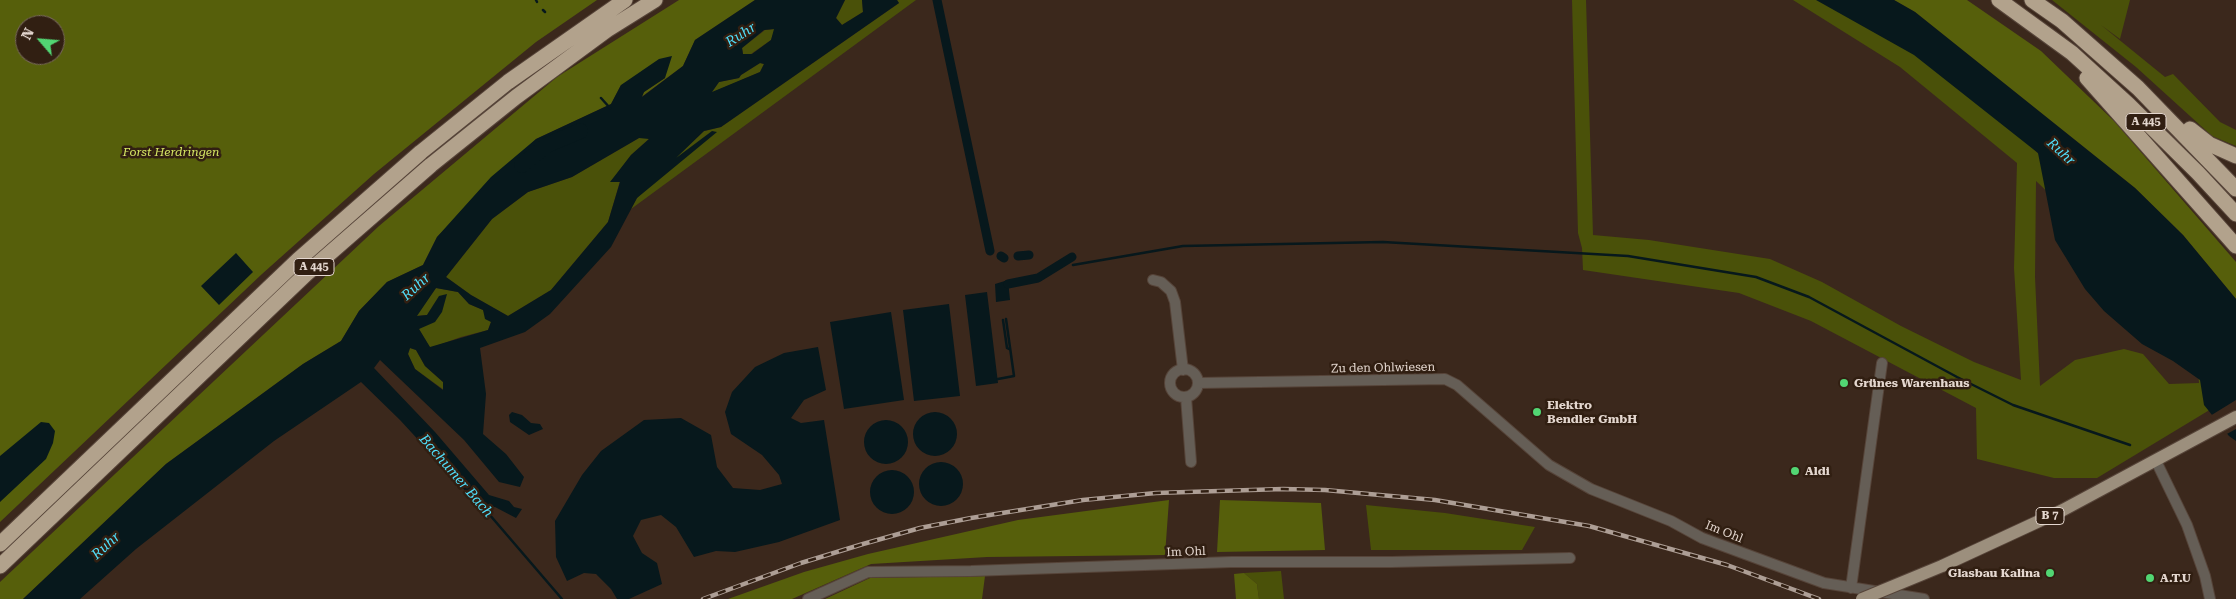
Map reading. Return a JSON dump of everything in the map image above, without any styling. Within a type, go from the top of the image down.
[{"type":"highway","name":"A 445","points":[[0,544],[298,260],[422,152],[508,82],[625,0]]},
{"type":"highway","name":"A 445","points":[[0,566],[306,274],[431,165],[516,97],[607,30],[656,0]]},
{"type":"highway","name":"A 445","points":[[1999,0],[2072,53],[2129,105],[2198,173],[2236,214]]},
{"type":"highway","name":"A 445","points":[[2032,0],[2062,21],[2138,88],[2236,189]]},
{"type":"highway","points":[[2050,36],[2236,246]]},
{"type":"highway","points":[[2138,88],[2165,107],[2209,144],[2236,156]]},
{"type":"main road","name":"B 7","points":[[1862,599],[1942,566],[2063,510],[2236,417]]},
{"type":"street","points":[[1153,280],[1161,282],[1171,291],[1175,302],[1183,370]]},
{"type":"street","points":[[1851,588],[1882,363]]},
{"type":"street","points":[[1183,370],[1195,374],[1198,383],[1193,394],[1186,397],[1174,393],[1171,385],[1172,376],[1183,370]]},
{"type":"street","name":"Zu den Ohlwiesen","points":[[1198,383],[1445,379],[1457,385],[1549,465],[1591,489]]},
{"type":"street","points":[[1186,397],[1191,462]]},
{"type":"street","points":[[2156,460],[2194,542],[2210,599]]},
{"type":"street","name":"Im Ohl","points":[[1591,489],[1671,521],[1719,545],[1824,584],[1924,599]]},
{"type":"street","name":"Im Ohl","points":[[808,599],[868,572],[1231,562],[1391,562],[1570,558]]},
{"type":"green space","name":"Forst Herdringen","points":[[0,0],[597,0],[536,42],[374,174],[262,274],[0,522]]},
{"type":"green space","points":[[679,0],[755,0],[695,40],[683,66],[640,98],[644,92],[665,78],[621,85],[611,104],[536,139],[437,237],[423,265],[387,282],[359,311],[341,341],[303,364],[166,464],[23,599],[0,599],[0,582],[379,226],[557,77]]},
{"type":"green space","points":[[845,0],[862,0],[863,12],[842,25],[836,18]]},
{"type":"green space","points":[[897,0],[916,0],[631,209],[637,198],[704,131],[721,127],[899,3]]},
{"type":"green space","points":[[1572,0],[1586,0],[1593,235],[1649,240],[1770,259],[1822,282],[1901,326],[1974,362],[2021,380],[2014,268],[2017,163],[1900,67],[1793,0],[1834,0],[1881,25],[2016,132],[2111,224],[2236,394],[2097,478],[2054,478],[1977,459],[1976,408],[1811,321],[1739,293],[1583,270],[1582,248],[1578,233]],"holes":[[[2036,181],[2095,237],[2197,358],[2199,383],[2169,384],[2143,354],[2124,349],[2075,360],[2040,386],[2035,277]]]},
{"type":"green space","points":[[1894,0],[1967,0],[2041,51],[2114,121],[2236,262],[2236,299],[2183,235],[2135,188],[1915,12]]},
{"type":"green space","points":[[2052,0],[2130,0],[2120,39],[2101,25],[2165,77],[2173,74],[2220,122],[2236,130],[2236,146],[2212,136],[2136,67]]},
{"type":"green space","points":[[775,29],[771,40],[751,54],[743,54],[742,48],[765,30]]},
{"type":"green space","points":[[760,63],[764,64],[760,72],[711,93],[719,82],[739,78]]},
{"type":"green space","points":[[639,138],[650,138],[631,155],[611,182],[620,181],[608,222],[551,290],[508,316],[471,295],[446,277],[492,219],[528,192],[572,177]]},
{"type":"green space","points":[[436,288],[458,292],[469,304],[483,310],[491,322],[488,330],[430,348],[419,329],[439,296],[427,315],[416,316]]},
{"type":"green space","points":[[410,348],[416,350],[425,366],[443,382],[444,390],[415,369],[408,354]]},
{"type":"green space","points":[[1169,500],[1165,555],[987,557],[871,564],[792,599],[728,599],[804,572],[868,554],[1018,520]]},
{"type":"green space","points":[[1220,500],[1321,503],[1325,550],[1217,552]]},
{"type":"green space","points":[[1366,505],[1445,513],[1535,527],[1522,550],[1371,550]]},
{"type":"green space","points":[[1281,571],[1284,599],[1259,599],[1257,584],[1244,573]]},
{"type":"green space","points":[[1244,573],[1257,584],[1259,599],[1236,599],[1234,574]]},
{"type":"green space","points":[[985,576],[982,599],[825,599],[870,578]]},
{"type":"water","points":[[755,0],[845,0],[836,18],[842,25],[863,12],[862,0],[897,0],[899,3],[721,127],[704,131],[676,158],[712,131],[717,132],[637,198],[611,247],[550,314],[525,332],[480,348],[486,394],[483,434],[506,454],[524,477],[520,487],[499,482],[464,440],[380,360],[374,368],[435,432],[489,495],[509,501],[514,507],[522,509],[516,518],[495,507],[481,508],[400,420],[361,382],[274,441],[136,549],[80,599],[23,599],[166,464],[303,364],[341,341],[359,311],[387,282],[423,265],[437,237],[491,177],[536,139],[611,104],[621,85],[659,59],[672,56],[665,78],[644,92],[642,97],[683,66],[695,40]],"holes":[[[774,29],[771,40],[752,54],[743,54],[742,48],[764,30]],[[760,63],[764,64],[760,72],[712,92],[719,82],[739,78]],[[639,138],[649,139],[631,155],[610,182],[620,182],[608,222],[551,290],[508,316],[471,295],[446,277],[492,219],[528,192],[572,177]],[[436,288],[458,292],[469,304],[483,310],[485,319],[491,322],[488,330],[430,347],[419,329],[435,322],[442,312],[447,294],[439,296],[427,315],[417,316]],[[410,348],[416,350],[425,366],[443,382],[443,390],[415,369],[408,354]]]},
{"type":"water","points":[[1816,0],[1894,0],[1915,12],[2135,188],[2183,235],[2236,299],[2236,441],[2229,436],[2204,405],[2200,380],[2173,361],[2142,344],[2104,311],[2085,289],[2055,240],[2038,153],[1914,55]]},
{"type":"water","points":[[236,253],[253,272],[219,305],[201,286]]},
{"type":"water","points":[[1008,280],[1010,300],[996,302],[995,284]]},
{"type":"water","points":[[987,292],[998,383],[976,386],[965,295]]},
{"type":"water","points":[[949,304],[960,396],[914,401],[903,310]]},
{"type":"water","points":[[891,312],[904,400],[844,409],[830,322]]},
{"type":"water","points":[[818,347],[826,390],[804,400],[791,418],[801,423],[824,420],[840,520],[779,542],[735,552],[716,551],[694,557],[676,527],[661,515],[641,520],[633,536],[642,553],[657,563],[662,584],[629,599],[617,599],[611,589],[596,574],[584,573],[567,581],[556,557],[555,521],[582,475],[601,451],[644,420],[681,418],[711,435],[717,467],[733,488],[760,490],[782,484],[779,475],[762,455],[731,434],[725,412],[732,392],[755,367],[784,353]]},
{"type":"water","points":[[512,412],[522,415],[531,423],[540,424],[543,429],[529,435],[510,422],[509,415]]},
{"type":"water","points":[[935,412],[947,416],[953,422],[957,434],[953,446],[947,452],[935,456],[923,452],[917,446],[913,434],[917,422],[923,416]]},
{"type":"water","points":[[886,420],[898,424],[904,430],[908,442],[904,454],[898,460],[886,464],[874,460],[868,454],[864,442],[868,430],[874,424]]},
{"type":"water","points":[[41,422],[49,423],[55,431],[53,443],[46,459],[0,502],[0,456]]},
{"type":"water","points":[[941,462],[953,466],[959,472],[963,484],[959,496],[953,502],[941,506],[929,502],[923,496],[919,484],[923,472],[929,466]]},
{"type":"water","points":[[892,470],[904,474],[910,480],[914,492],[910,504],[904,510],[892,514],[880,510],[874,504],[870,492],[874,480],[880,474]]},
{"type":"pier","points":[[2236,400],[2236,429],[2225,435],[2210,416]]},
{"type":"waterway","points":[[937,0],[990,251]]},
{"type":"waterway","points":[[601,98],[610,108]]},
{"type":"waterway","name":"Ruhr","points":[[522,165],[547,145],[580,131]]},
{"type":"waterway","points":[[1073,265],[1183,246],[1383,242],[1628,256],[1756,277],[1809,297],[2013,405],[2130,445]]},
{"type":"waterway","points":[[1018,256],[1029,255]]},
{"type":"waterway","points":[[1008,284],[1038,278],[1072,257]]},
{"type":"waterway","points":[[998,379],[1014,376],[1006,319]]},
{"type":"waterway","points":[[1003,320],[1007,348],[1009,349]]},
{"type":"waterway","name":"Bachumer Bach","points":[[483,507],[562,599]]},
{"type":"railway","points":[[703,599],[801,563],[863,544],[920,528],[971,518],[1083,500],[1156,493],[1283,489],[1325,490],[1435,500],[1589,526],[1727,565],[1819,599]]},
{"type":"place","name":"Grünes Warenhaus","points":[[1844,383]]},
{"type":"place","name":"Elektro Bendler GmbH","points":[[1537,412]]},
{"type":"place","name":"Aldi","points":[[1795,471]]},
{"type":"place","name":"Glasbau Kalina","points":[[2050,573]]},
{"type":"place","name":"A.T.U","points":[[2150,578]]}]
